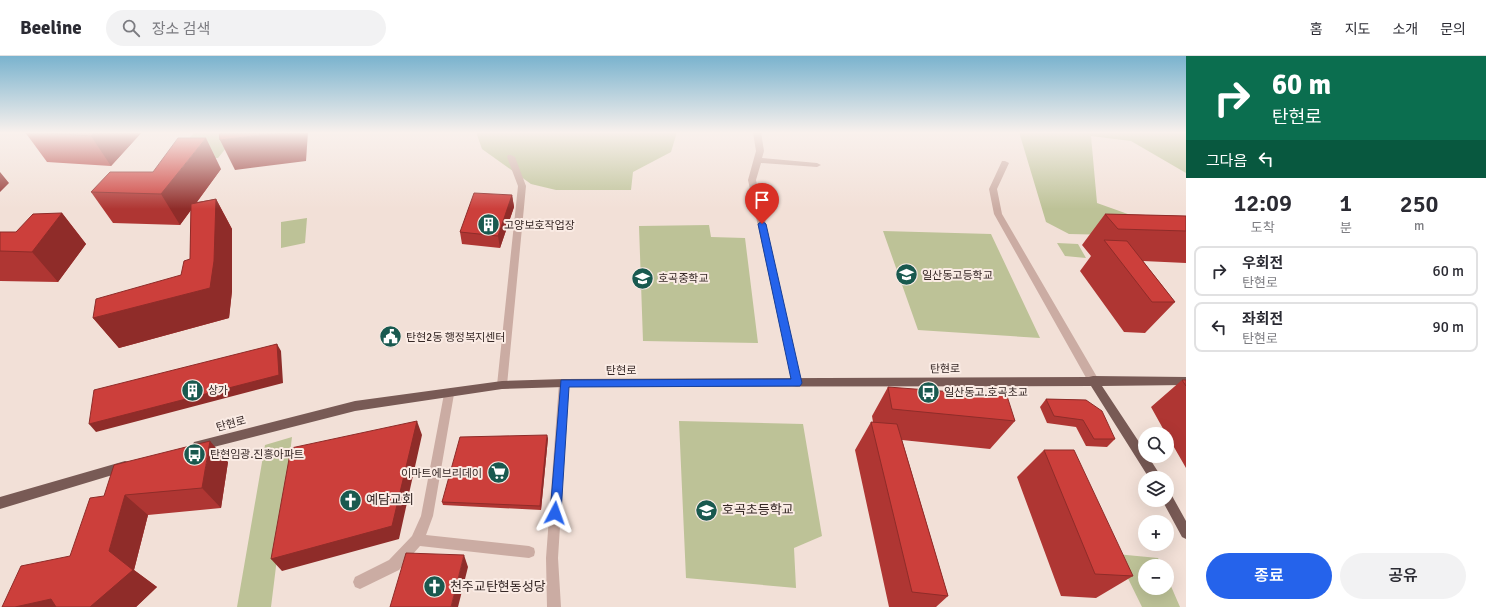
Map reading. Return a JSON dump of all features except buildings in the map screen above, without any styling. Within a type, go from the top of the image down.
[{"type":"main road","name":"탄현로","points":[[185,450],[355,406],[449,394],[502,385],[564,383],[797,383],[1093,380],[1186,381]]},
{"type":"main road","points":[[1093,380],[1152,471]]},
{"type":"main road","points":[[0,503],[133,464]]},
{"type":"main road","points":[[1172,507],[1186,533]]},
{"type":"street","points":[[502,385],[522,186],[511,158]]},
{"type":"street","points":[[797,383],[752,180],[758,160],[817,165]]},
{"type":"street","points":[[1005,163],[993,189],[998,214],[1093,380]]},
{"type":"street","points":[[554,607],[552,558],[564,383]]},
{"type":"street","points":[[360,582],[394,565],[417,540],[426,516],[449,394]]},
{"type":"street","points":[[417,540],[529,552]]},
{"type":"green space","points":[[494,158],[660,158],[633,172],[631,190],[556,190],[531,184]]},
{"type":"green space","points":[[1027,158],[1093,158],[1097,203],[1139,218],[1115,235],[1069,234],[1046,222]]},
{"type":"green space","points":[[1160,158],[1186,158],[1186,173]]},
{"type":"green space","points":[[307,218],[305,243],[281,248],[281,222]]},
{"type":"green space","points":[[709,225],[711,237],[745,238],[758,343],[643,341],[639,226]]},
{"type":"green space","points":[[883,231],[991,234],[1040,338],[918,330]]},
{"type":"green space","points":[[1057,243],[1078,244],[1086,258],[1065,256]]},
{"type":"green space","points":[[679,421],[803,424],[822,536],[794,548],[796,588],[686,578]]},
{"type":"green space","points":[[292,437],[271,607],[237,607],[265,445]]},
{"type":"green space","points":[[1116,554],[1158,558],[1138,559],[1138,595],[1174,595],[1174,593],[1180,607],[1142,607]]},
{"type":"place","name":"고양보호작업장","points":[[488,225]]},
{"type":"place","name":"일산동고등학교","points":[[906,275]]},
{"type":"place","name":"호곡중학교","points":[[642,278]]},
{"type":"place","name":"탄현2동 행정복지센터","points":[[391,337]]},
{"type":"place","name":"상가","points":[[193,390]]},
{"type":"place","name":"일산동고.호곡초교","points":[[929,392]]},
{"type":"place","name":"탄현임광.진흥아파트","points":[[195,454]]},
{"type":"place","name":"이마트에브리데이","points":[[498,473]]},
{"type":"place","name":"예담교회","points":[[350,500]]},
{"type":"place","name":"호곡초등학교","points":[[707,510]]},
{"type":"place","name":"천주교탄현동성당","points":[[434,587]]},
{"type":"route","points":[[555,513],[564,383],[797,383],[762,224]]}]
